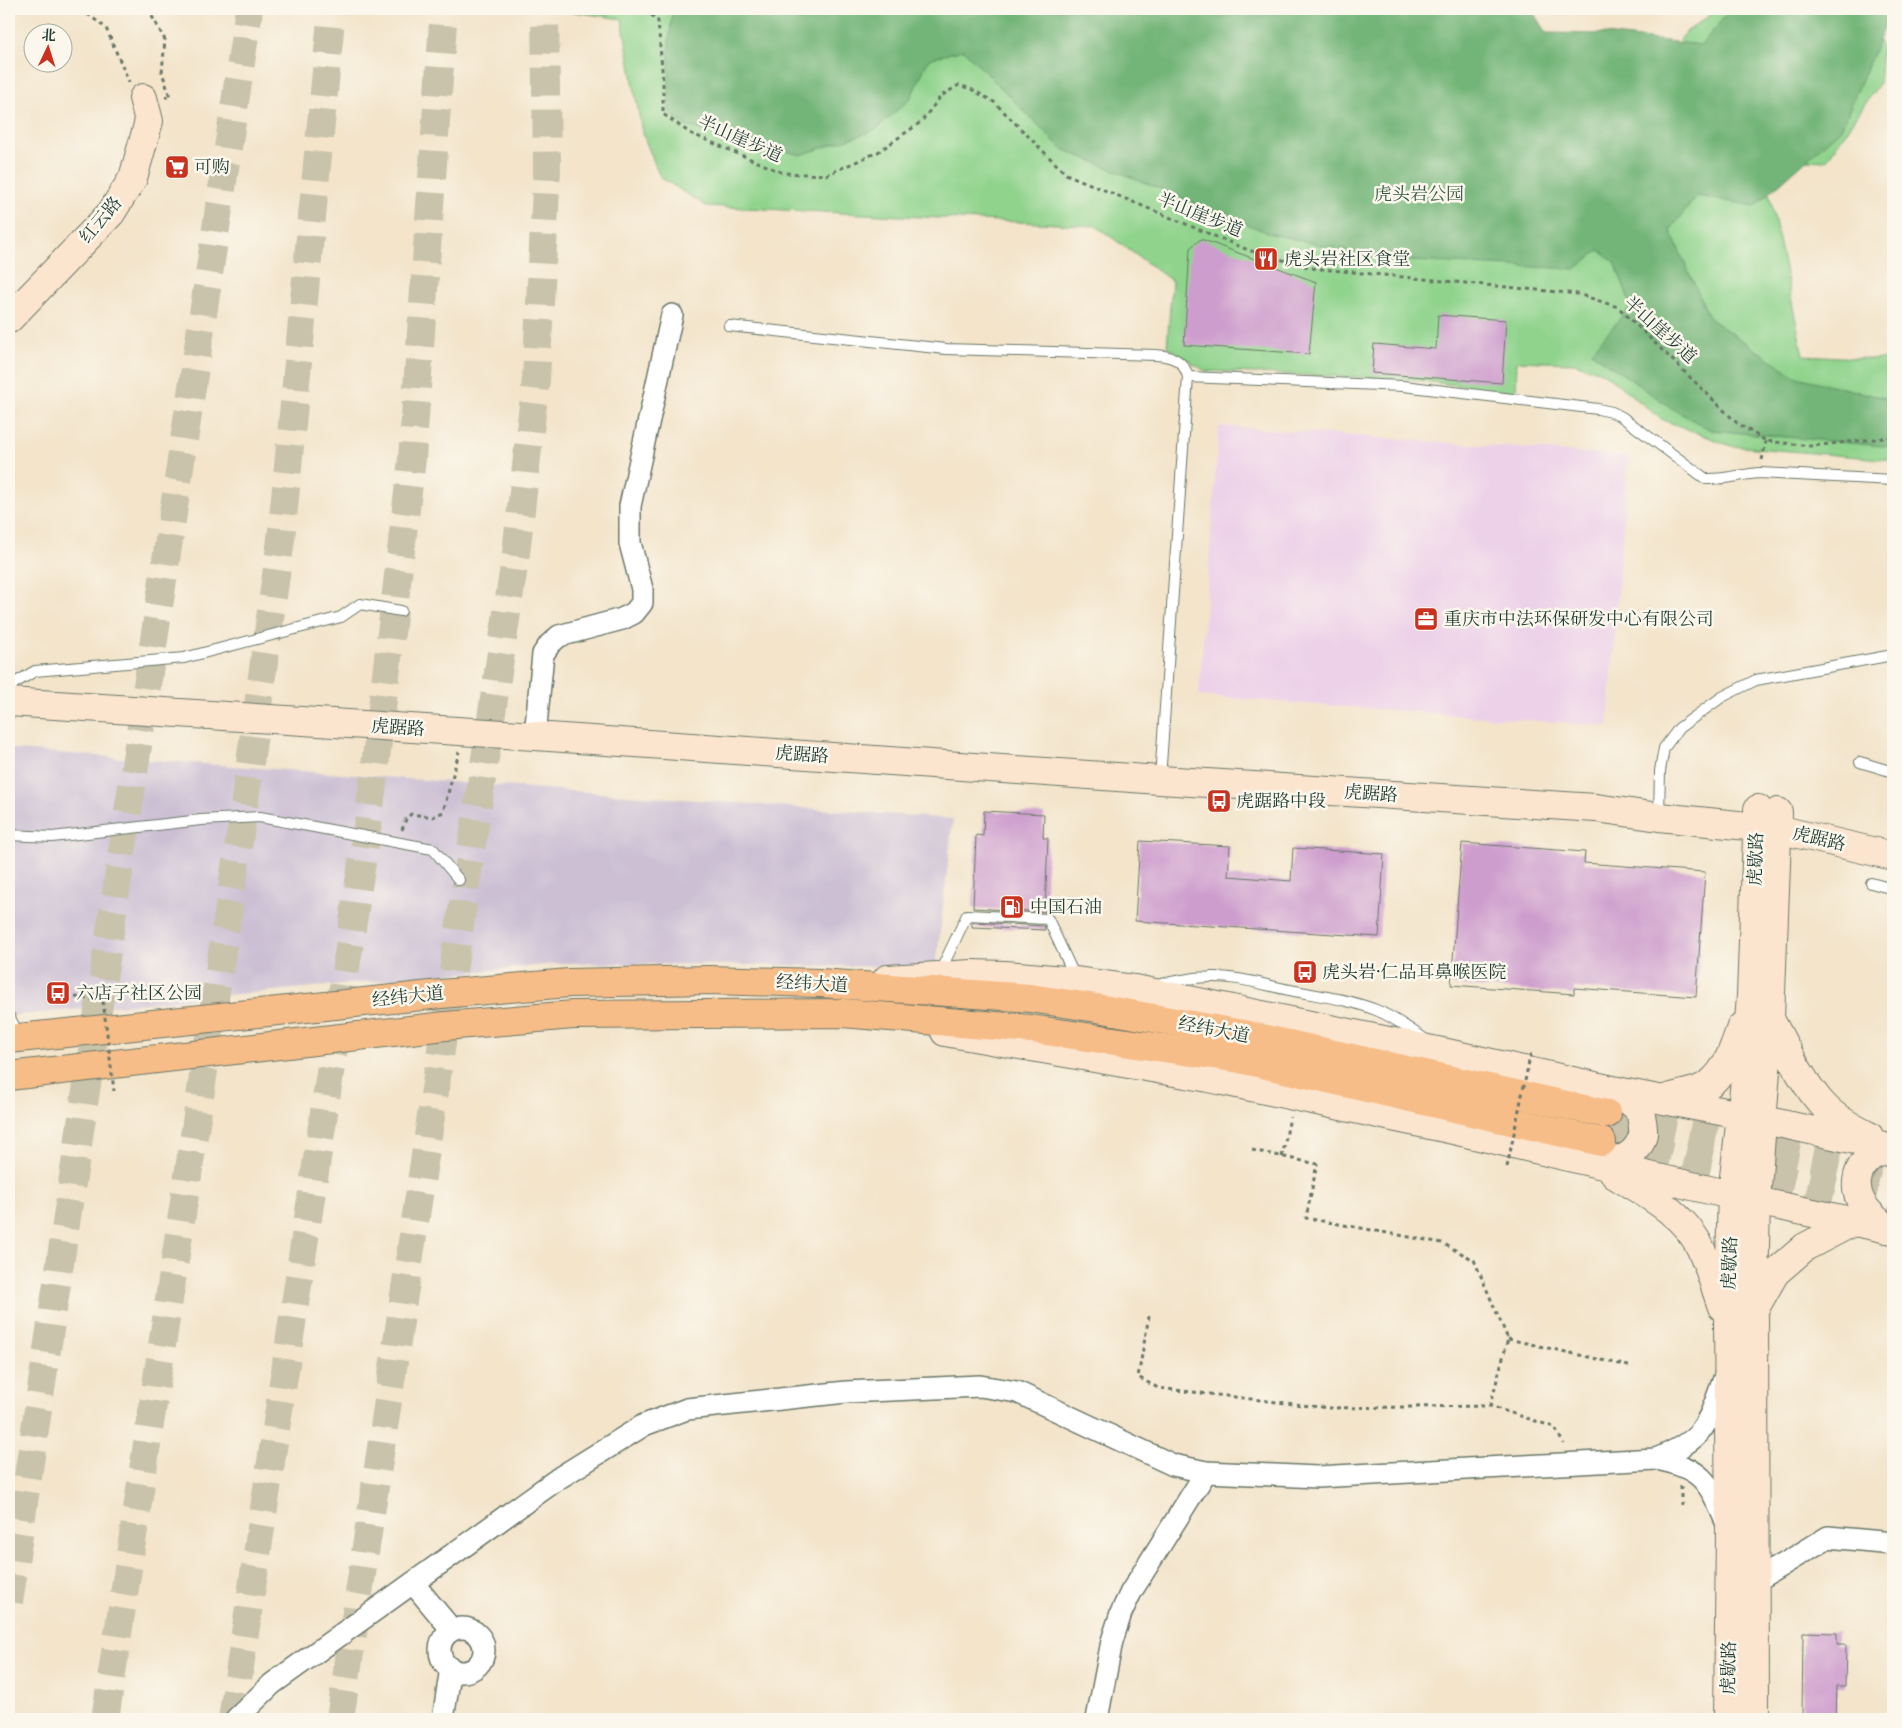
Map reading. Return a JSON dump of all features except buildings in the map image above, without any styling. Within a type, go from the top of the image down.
[{"type":"main road","name":"经纬大道","points":[[13,1031],[569,983],[708,980],[820,984],[1030,998],[1097,1008],[1612,1103]]},
{"type":"main road","name":"经纬大道","points":[[9,1076],[446,1026],[573,1015],[843,1013],[1031,1029],[1240,1059],[1598,1152]]},
{"type":"street","name":"红云路","points":[[9,319],[111,212],[133,178],[149,121],[143,98]]},
{"type":"street","points":[[535,736],[543,654],[550,644],[559,636],[622,619],[634,613],[642,602],[642,589],[630,543],[630,506],[672,315]]},
{"type":"street","name":"虎踞路","points":[[9,702],[535,736],[1160,780],[1596,808],[1659,810],[1768,819],[1893,838]]},
{"type":"street","name":"虎踞路","points":[[1768,819],[1893,856]]},
{"type":"street","name":"虎歇路","points":[[1752,1118],[1751,995],[1768,819]]},
{"type":"street","name":"虎歇路","points":[[1728,1719],[1730,1530],[1728,1323],[1752,1118],[1770,1019],[1768,819]]},
{"type":"street","points":[[820,984],[972,974],[1076,981],[1135,989],[1447,1053],[1640,1110],[1643,1133],[1633,1153],[1616,1162],[1598,1152]]},
{"type":"street","points":[[1612,1103],[1662,1099],[1700,1089],[1716,1079],[1733,1052],[1751,995]]},
{"type":"street","points":[[1770,1019],[1797,1067],[1824,1106],[1860,1132],[1893,1149]]},
{"type":"street","points":[[1662,1099],[1893,1149]]},
{"type":"street","points":[[1890,1230],[1868,1212],[1860,1201],[1857,1188],[1858,1174],[1864,1162],[1874,1155],[1893,1149]]},
{"type":"street","points":[[1598,1152],[1744,1198],[1890,1230]]},
{"type":"street","points":[[1598,1152],[1657,1201],[1689,1231],[1701,1247],[1728,1323]]},
{"type":"street","name":"虎歇路","points":[[1744,1198],[1754,1309],[1755,1719]]},
{"type":"street","points":[[1754,1309],[1775,1272],[1805,1247],[1853,1222]]},
{"type":"street","points":[[1656,1459],[1687,1444],[1706,1425],[1729,1367]]},
{"type":"street","points":[[236,1719],[272,1684],[559,1478],[644,1425],[687,1408],[846,1392],[980,1386],[1017,1392],[1173,1465],[1206,1472],[1317,1477],[1656,1459],[1675,1463],[1700,1476],[1712,1489],[1730,1530]]},
{"type":"street","points":[[1097,1719],[1112,1641],[1120,1613],[1131,1592],[1206,1472]]},
{"type":"street","points":[[1756,1581],[1828,1537],[1893,1543]]},
{"type":"street","points":[[413,1583],[452,1630]]},
{"type":"street","points":[[467,1628],[479,1636],[484,1650],[478,1664],[472,1669],[465,1671],[451,1668],[442,1659],[440,1646],[446,1634],[452,1630],[467,1628]]},
{"type":"street","points":[[443,1719],[451,1668]]},
{"type":"lane","points":[[729,326],[946,349],[1169,356],[1179,361],[1186,369],[1188,378],[1160,780]]},
{"type":"lane","points":[[1188,378],[1403,386],[1598,409],[1612,412],[1622,417],[1706,479],[1718,480],[1742,474],[1760,473],[1893,480]]},
{"type":"lane","points":[[9,691],[13,684],[35,671],[184,658],[340,617],[360,604],[401,611]]},
{"type":"lane","points":[[1659,810],[1660,771],[1664,748],[1679,728],[1722,697],[1756,680],[1893,655]]},
{"type":"lane","points":[[1860,762],[1893,772]]},
{"type":"lane","points":[[9,835],[52,837],[201,820],[260,817],[434,849],[459,880]]},
{"type":"lane","points":[[1871,882],[1893,889]]},
{"type":"lane","points":[[938,976],[967,916],[976,916],[1048,919],[1076,981]]},
{"type":"path","points":[[80,9],[106,28],[132,88],[143,98],[170,97],[162,72],[166,40],[148,9]]},
{"type":"path","name":"半山崖步道","points":[[645,9],[658,21],[663,82],[663,114],[690,133],[783,173],[826,175],[878,152],[921,122],[941,96],[959,85],[971,89],[994,102],[1066,174],[1248,250],[1312,268],[1578,294],[1618,307],[1634,320],[1737,423],[1766,441],[1812,446],[1893,437]]},
{"type":"path","points":[[1760,473],[1766,441]]},
{"type":"path","points":[[398,843],[406,819],[411,814],[433,817],[443,812],[464,732]]},
{"type":"path","points":[[75,998],[103,1001],[114,1091]]},
{"type":"path","points":[[1507,1168],[1531,1052]]},
{"type":"path","points":[[1282,1157],[1292,1112]]},
{"type":"path","points":[[1252,1150],[1317,1164],[1306,1218],[1442,1243],[1474,1260],[1508,1339],[1490,1406]]},
{"type":"path","points":[[1149,1316],[1138,1377],[1158,1388],[1328,1408],[1490,1406],[1554,1427],[1574,1462]]},
{"type":"path","points":[[1508,1339],[1632,1367]]},
{"type":"shaded area","points":[[1219,426],[1628,456],[1608,726],[1199,696]]},
{"type":"shaded area","points":[[9,747],[17,750],[953,819],[936,967],[565,963],[9,1016]]},
{"type":"green space","name":"虎头岩公园","points":[[554,9],[1513,9],[1524,40],[1642,88],[1687,31],[1719,9],[1859,9],[1875,25],[1882,51],[1879,84],[1826,161],[1762,158],[1803,355],[1893,360],[1893,460],[1731,446],[1661,419],[1604,373],[1574,363],[1517,361],[1516,392],[1404,379],[1205,371],[1167,347],[1172,281],[1096,226],[706,206],[660,177],[642,132],[622,19]]},
{"type":"green space","name":"虎头岩公园","points":[[673,9],[1531,9],[1546,33],[1605,34],[1701,45],[1731,9],[1892,9],[1841,129],[1755,206],[1697,196],[1670,230],[1710,319],[1797,377],[1893,400],[1893,447],[1711,430],[1676,411],[1591,352],[1631,306],[1615,262],[1599,250],[1575,269],[1389,260],[1271,234],[1062,149],[963,50],[929,59],[910,99],[875,130],[801,155],[686,126],[669,113],[669,41]]},
{"type":"tunnel","points":[[9,1602],[249,9]]},
{"type":"tunnel","points":[[105,1719],[241,828],[281,539],[332,9]]},
{"type":"tunnel","points":[[232,1719],[369,816],[412,459],[444,9]]},
{"type":"tunnel","points":[[340,1719],[516,553],[536,379],[547,170],[545,9]]},
{"type":"tunnel","points":[[1607,1114],[1893,1176]]},
{"type":"tunnel","points":[[1602,1142],[1641,1148],[1893,1204]]},
{"type":"place","name":"可购","points":[[177,167]]},
{"type":"place","name":"虎头岩社区食堂","points":[[1266,259]]},
{"type":"place","name":"重庆市中法环保研发中心有限公司","points":[[1426,619]]},
{"type":"place","name":"虎踞路中段","points":[[1219,801]]},
{"type":"place","name":"中国石油","points":[[1012,907]]},
{"type":"place","name":"虎头岩‧仁品耳鼻喉医院","points":[[1305,972]]},
{"type":"place","name":"六店子社区公园","points":[[58,993]]}]
